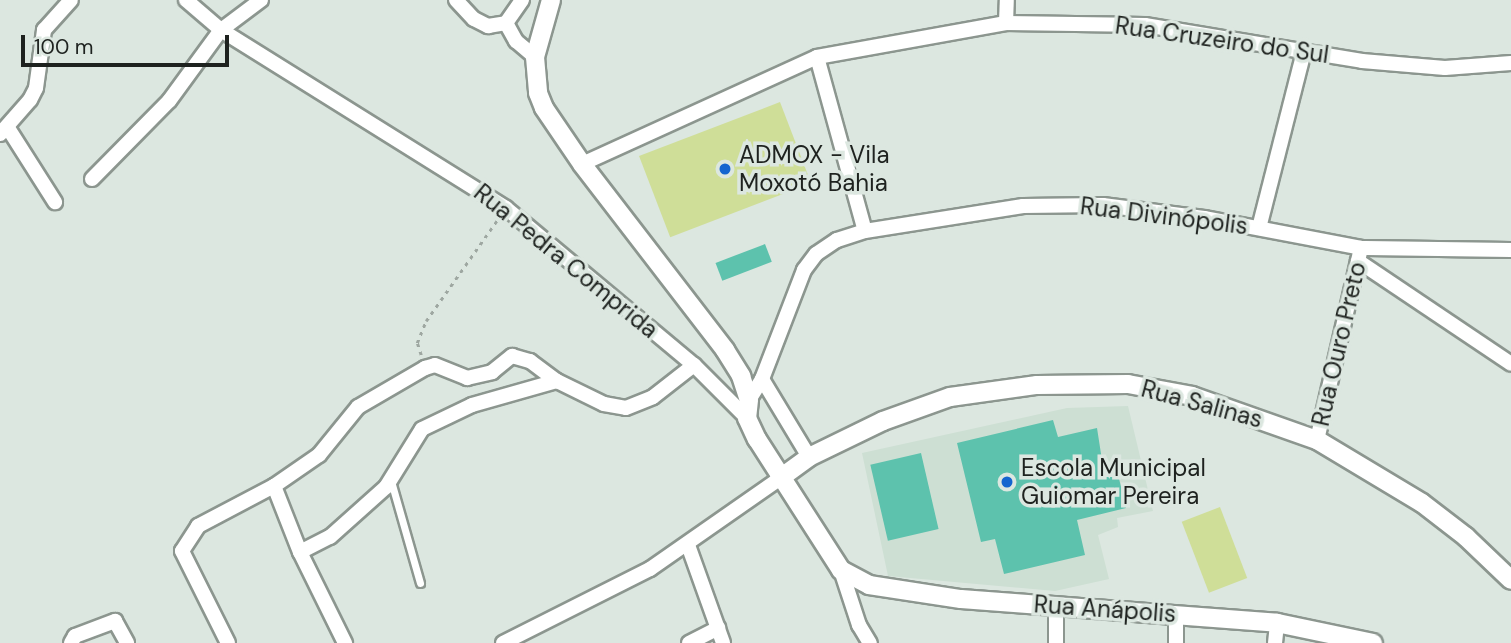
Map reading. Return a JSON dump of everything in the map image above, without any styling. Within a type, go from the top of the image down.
[{"type":"street","points":[[55,202],[4,131],[36,88],[44,30],[71,0]]},
{"type":"street","name":"Rua Pedra Comprida","points":[[186,0],[221,30],[506,208],[748,409],[779,479],[841,570]]},
{"type":"street","points":[[92,179],[169,101],[221,30],[261,0]]},
{"type":"street","points":[[456,0],[474,19],[488,26],[506,23],[522,0]]},
{"type":"street","points":[[551,0],[535,57],[541,100],[582,164],[725,350],[741,376],[748,409]]},
{"type":"street","points":[[1006,23],[1007,0]]},
{"type":"street","points":[[506,23],[516,41],[535,57]]},
{"type":"street","name":"Rua Cruzeiro do Sul","points":[[582,164],[817,57],[1006,23],[1145,24],[1362,61],[1444,68],[1511,63]]},
{"type":"street","points":[[1259,228],[1304,51]]},
{"type":"street","points":[[817,57],[864,231]]},
{"type":"street","name":"Rua Divinópolis","points":[[748,409],[804,270],[816,254],[837,240],[864,231],[1023,206],[1103,205],[1259,228],[1360,255],[1511,250]]},
{"type":"street","points":[[1360,255],[1511,364]]},
{"type":"street","name":"Rua Ouro Preto","points":[[1317,440],[1360,255]]},
{"type":"street","points":[[228,643],[182,551],[198,526],[274,486],[319,455],[358,407],[425,368],[435,365],[467,378],[492,372],[512,356],[530,361],[557,382],[604,404],[626,408],[653,397],[694,365]]},
{"type":"street","points":[[762,379],[809,457]]},
{"type":"street","points":[[300,552],[330,537],[390,481],[422,429],[472,405],[557,382]]},
{"type":"street","name":"Rua Salinas","points":[[779,479],[809,457],[883,421],[950,397],[1037,385],[1084,382],[1128,384],[1192,396],[1317,440],[1423,503],[1511,580]]},
{"type":"street","points":[[503,643],[650,569],[779,479]]},
{"type":"street","points":[[274,486],[300,552],[345,643]]},
{"type":"street","points":[[688,545],[723,643]]},
{"type":"street","points":[[841,570],[859,625],[870,643]]},
{"type":"street","name":"Rua Anápolis","points":[[841,570],[869,585],[961,599],[1276,623],[1373,643]]},
{"type":"street","points":[[1056,606],[1056,643]]},
{"type":"street","points":[[1176,614],[1176,643]]},
{"type":"street","points":[[71,643],[75,636],[115,621],[127,643]]},
{"type":"street","points":[[1275,643],[1276,623]]},
{"type":"street","points":[[689,643],[718,628]]},
{"type":"lane","points":[[390,481],[420,583]]},
{"type":"path","points":[[425,368],[417,343],[426,321],[506,208]]},
{"type":"shaded area","name":"Escola Municipal Guiomar Pereira","points":[[1128,406],[1153,511],[1117,518],[1118,527],[1098,535],[1109,579],[1055,591],[888,576],[862,453],[1067,408]]},
{"type":"green space","name":"ADMOX - Vila Moxotó Bahia","points":[[780,102],[811,183],[670,237],[639,156]]},
{"type":"green space","points":[[1220,507],[1247,578],[1209,593],[1182,522]]},
{"type":"building","points":[[765,244],[772,262],[722,281],[716,263]]},
{"type":"building","points":[[1053,420],[1058,437],[1097,428],[1104,473],[1117,470],[1126,508],[1077,520],[1085,555],[1004,574],[995,539],[981,542],[957,443]]},
{"type":"building","points":[[921,453],[939,529],[888,541],[870,465]]},
{"type":"place","name":"ADMOX - Vila Moxotó Bahia","points":[[725,169]]},
{"type":"place","name":"Escola Municipal Guiomar Pereira","points":[[1007,482]]}]
